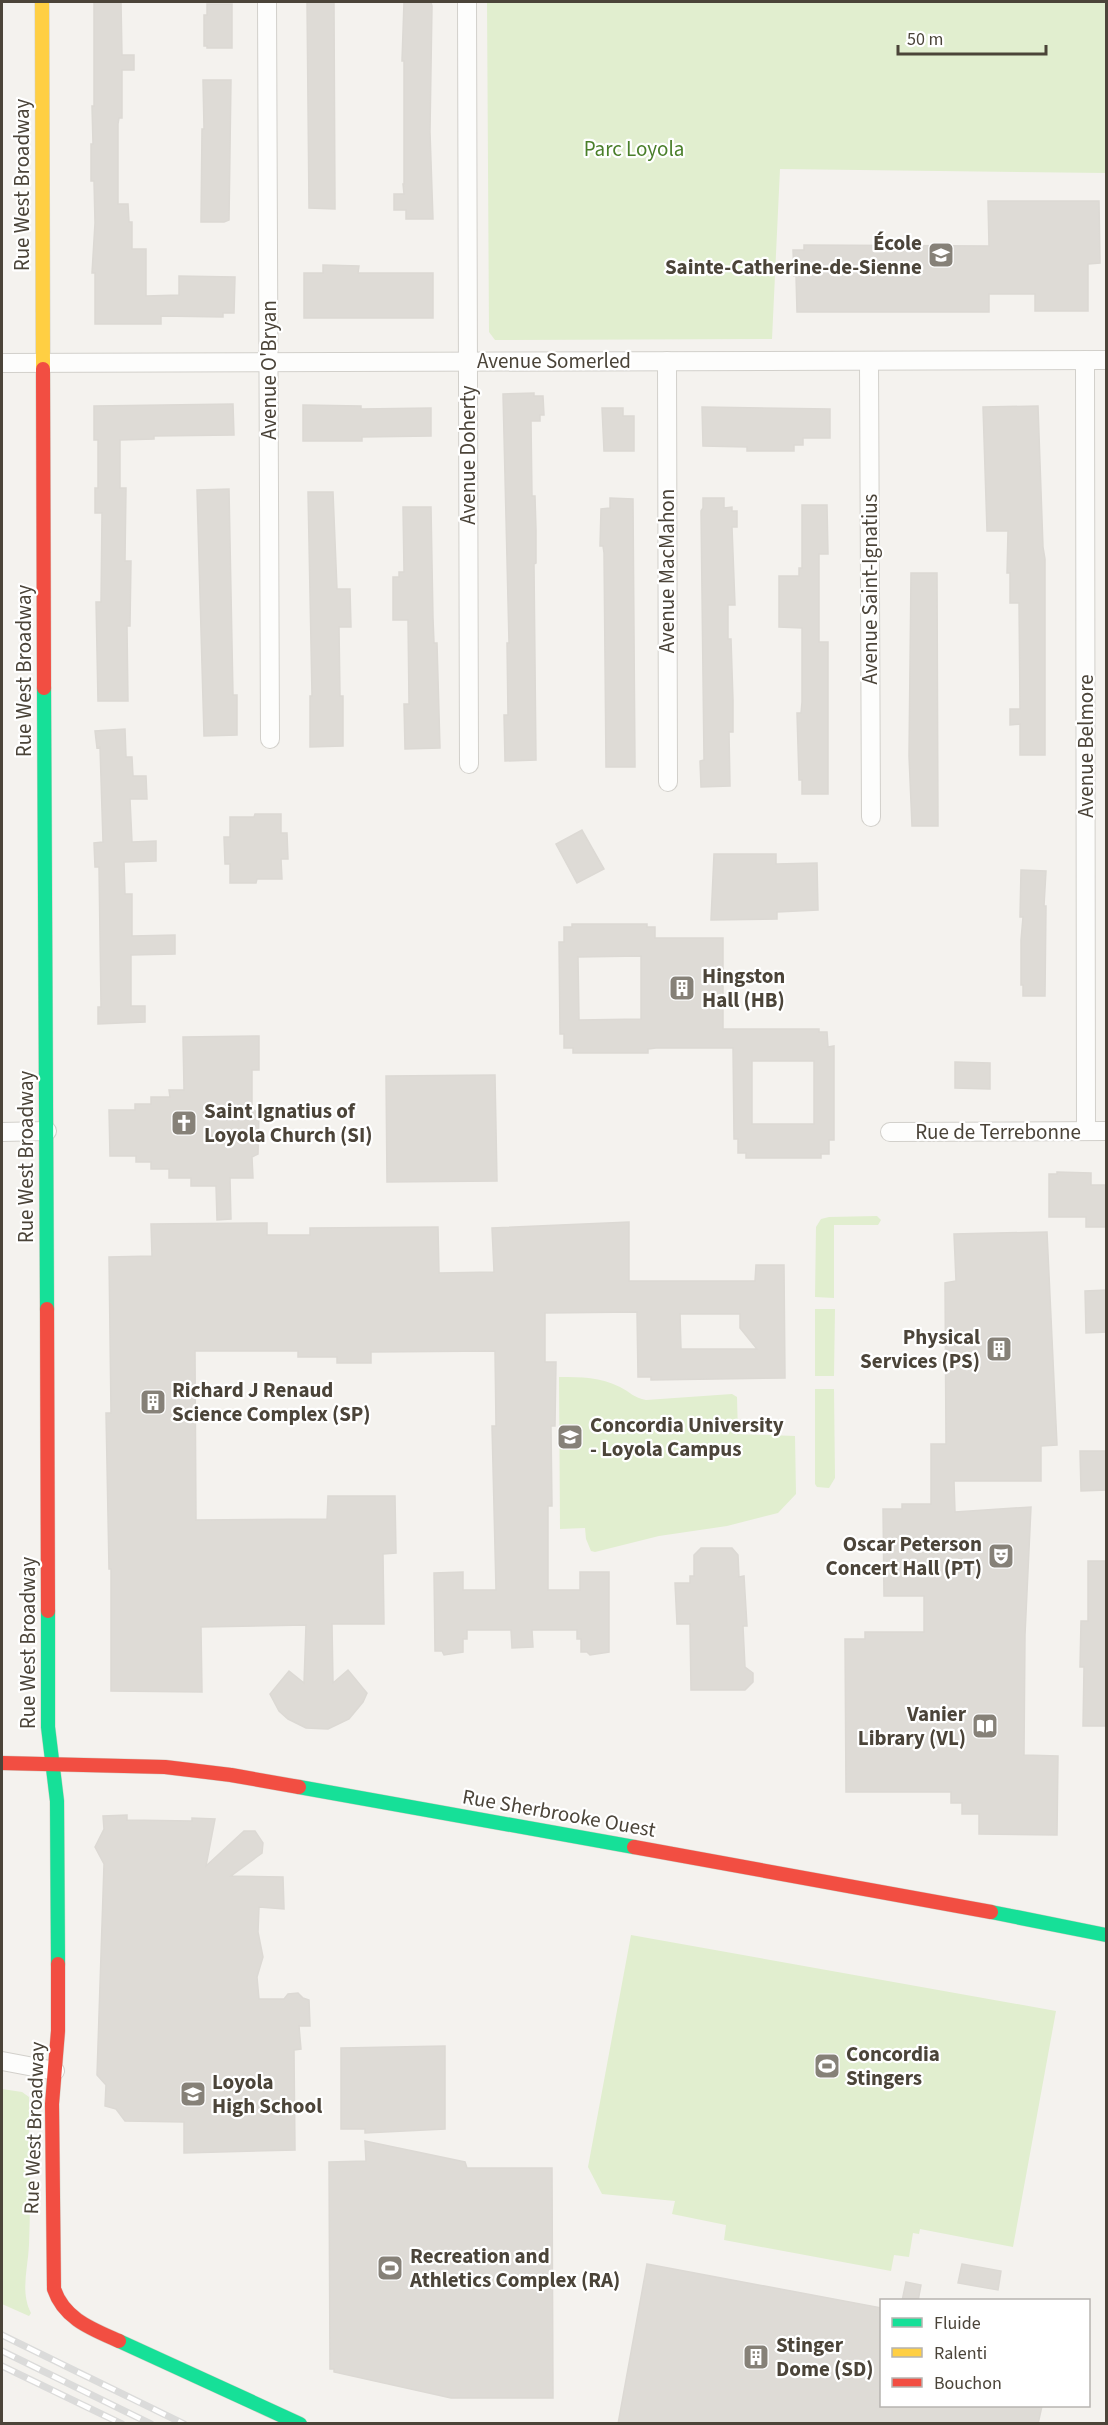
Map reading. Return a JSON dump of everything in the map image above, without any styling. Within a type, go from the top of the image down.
[{"type":"street","name":"Rue West Broadway","points":[[42,2],[48,1727],[57,1812],[58,2031],[52,2104],[54,2289],[63,2309],[76,2320],[300,2424]]},
{"type":"street","name":"Avenue O'Bryan","points":[[267,2],[270,739]]},
{"type":"street","name":"Avenue Doherty","points":[[467,2],[469,764]]},
{"type":"street","name":"Avenue Belmore","points":[[1085,360],[1086,1131]]},
{"type":"street","name":"Avenue Somerled","points":[[2,363],[1107,360]]},
{"type":"street","name":"Avenue MacMahon","points":[[667,361],[668,782]]},
{"type":"street","name":"Avenue Saint-Ignatius","points":[[869,361],[871,818]]},
{"type":"street","points":[[2,1132],[47,1131]]},
{"type":"street","name":"Rue de Terrebonne","points":[[890,1132],[1107,1131]]},
{"type":"street","name":"Rue Sherbrooke Ouest","points":[[2,1763],[165,1767],[231,1775],[1107,1935]]},
{"type":"street","points":[[2,2061],[56,2071]]},
{"type":"green space","name":"Parc Loyola","points":[[487,2],[1106,2],[1106,173],[780,169],[772,339],[495,340],[489,332]]},
{"type":"green space","points":[[877,1216],[881,1220],[878,1225],[834,1225],[834,1298],[815,1297],[816,1227],[821,1219]]},
{"type":"green space","points":[[815,1309],[835,1309],[834,1376],[815,1376]]},
{"type":"green space","points":[[559,1377],[598,1379],[646,1400],[732,1394],[737,1397],[738,1434],[795,1436],[796,1494],[778,1513],[727,1526],[659,1536],[595,1552],[591,1551],[586,1539],[585,1528],[560,1529]]},
{"type":"green space","points":[[815,1389],[834,1389],[835,1478],[829,1488],[817,1487],[815,1484]]},
{"type":"green space","name":"Concordia Stingers","points":[[631,1935],[1056,2011],[1013,2247],[920,2229],[919,2234],[913,2233],[909,2257],[894,2255],[891,2271],[724,2240],[726,2225],[672,2214],[675,2201],[602,2194],[588,2167]]},
{"type":"green space","points":[[2,2089],[22,2092],[29,2097],[30,2227],[25,2288],[31,2313],[29,2316],[2,2304]]},
{"type":"building","points":[[94,2],[121,2],[122,55],[134,55],[134,70],[122,70],[122,118],[119,118],[118,124],[118,204],[128,204],[129,222],[132,222],[132,249],[146,249],[146,296],[179,295],[179,276],[235,277],[234,313],[223,313],[223,317],[161,316],[161,324],[95,324],[95,273],[92,273],[95,223],[94,181],[91,181]]},
{"type":"building","points":[[307,2],[334,2],[335,209],[309,208]]},
{"type":"building","points":[[404,2],[431,2],[432,6],[430,132],[433,219],[406,219],[406,210],[394,210],[394,194],[404,194],[404,61],[402,61]]},
{"type":"building","points":[[207,4],[232,4],[232,48],[204,46],[204,15],[207,15]]},
{"type":"building","points":[[203,80],[231,80],[229,220],[224,222],[201,222]]},
{"type":"building","points":[[988,201],[1099,201],[1100,263],[1088,264],[1088,311],[1035,311],[1035,294],[989,294],[989,312],[797,312],[793,250],[804,250],[804,245],[989,246]]},
{"type":"building","points":[[323,265],[359,266],[358,273],[433,273],[433,318],[304,318],[304,273],[323,273]]},
{"type":"building","points":[[534,393],[534,396],[543,396],[544,415],[540,415],[540,421],[531,421],[532,496],[535,496],[536,530],[536,563],[534,564],[536,760],[505,761],[504,715],[508,715],[507,643],[509,643],[503,394]]},
{"type":"building","points":[[233,404],[234,435],[154,436],[154,439],[120,440],[120,488],[126,488],[125,561],[131,561],[130,626],[127,626],[128,701],[98,701],[96,602],[101,602],[102,513],[95,513],[95,488],[98,488],[98,440],[94,440],[94,406]]},
{"type":"building","points":[[303,405],[361,406],[361,409],[431,408],[431,436],[362,437],[362,441],[303,441]]},
{"type":"building","points":[[1038,406],[1045,559],[1045,755],[1020,755],[1020,724],[1010,725],[1010,709],[1020,709],[1019,603],[1010,603],[1010,573],[1007,573],[1008,531],[987,531],[983,407]]},
{"type":"building","points":[[702,407],[830,409],[830,438],[803,438],[803,445],[794,445],[794,451],[747,451],[747,447],[703,446]]},
{"type":"building","points":[[602,408],[623,408],[623,416],[634,416],[634,451],[604,451]]},
{"type":"building","points":[[229,489],[233,695],[237,695],[237,735],[204,736],[197,490]]},
{"type":"building","points":[[308,492],[333,492],[337,589],[350,589],[351,627],[339,627],[343,746],[310,747],[310,696],[312,696]]},
{"type":"building","points":[[610,498],[633,499],[635,767],[606,767],[604,553],[603,546],[600,546],[601,509],[610,508]]},
{"type":"building","points":[[703,498],[724,498],[724,508],[732,507],[732,511],[737,511],[737,527],[732,527],[735,605],[728,605],[733,700],[733,732],[729,732],[730,786],[701,787],[700,761],[704,760],[701,511]]},
{"type":"building","points":[[802,505],[827,505],[828,554],[819,554],[819,642],[828,642],[828,794],[802,794],[802,780],[799,780],[797,713],[801,713],[802,702],[802,628],[779,627],[779,576],[799,576],[799,568],[802,568]]},
{"type":"building","points":[[403,507],[431,507],[433,618],[434,643],[437,643],[440,748],[405,749],[404,704],[409,704],[408,620],[393,620],[393,577],[399,577],[399,572],[404,572]]},
{"type":"building","points":[[911,573],[937,573],[938,826],[912,826],[909,756]]},
{"type":"building","points":[[125,729],[126,757],[132,757],[133,776],[146,776],[147,799],[130,799],[132,842],[156,841],[156,861],[124,862],[125,894],[132,894],[132,936],[175,935],[175,954],[131,955],[131,1006],[145,1006],[145,1022],[98,1024],[98,1007],[101,1007],[99,867],[95,867],[94,843],[103,842],[100,747],[97,748],[95,731]]},
{"type":"building","points":[[255,814],[281,814],[281,833],[287,833],[288,859],[281,859],[282,879],[257,879],[256,883],[230,883],[230,864],[225,864],[224,837],[230,837],[230,817],[254,817]]},
{"type":"building","points":[[582,830],[604,869],[577,883],[556,844]]},
{"type":"building","points":[[714,854],[776,854],[776,864],[817,863],[818,910],[777,912],[777,919],[711,920]]},
{"type":"building","points":[[1021,870],[1046,871],[1045,996],[1023,996],[1023,985],[1021,985],[1023,917],[1020,917]]},
{"type":"building","name":"Hingston Hall (HB)","points":[[572,924],[647,924],[647,927],[655,927],[655,938],[723,938],[723,1029],[819,1029],[819,1032],[827,1032],[828,1047],[834,1046],[834,1140],[829,1140],[829,1154],[821,1154],[821,1158],[746,1158],[746,1153],[738,1153],[738,1139],[734,1139],[733,1048],[656,1048],[648,1049],[648,1053],[573,1053],[573,1048],[564,1048],[564,1034],[560,1034],[559,942],[564,942],[564,927],[572,927]],"holes":[[[641,956],[641,1019],[579,1020],[578,957]],[[752,1061],[814,1061],[814,1124],[752,1124]]]},
{"type":"building","name":"Saint Ignatius of Loyola Church (SI)","points":[[259,1036],[259,1070],[252,1070],[252,1109],[259,1113],[258,1154],[252,1157],[253,1178],[230,1178],[231,1219],[217,1220],[216,1186],[191,1186],[191,1178],[169,1178],[169,1169],[151,1169],[151,1162],[136,1162],[136,1156],[110,1156],[109,1110],[135,1110],[135,1104],[151,1104],[151,1097],[170,1097],[169,1090],[184,1090],[183,1037]]},
{"type":"building","points":[[955,1062],[990,1063],[990,1089],[955,1088]]},
{"type":"building","points":[[495,1075],[497,1181],[387,1182],[386,1076]]},
{"type":"building","points":[[1057,1172],[1091,1173],[1091,1185],[1107,1185],[1107,1227],[1086,1227],[1086,1217],[1049,1217],[1049,1174],[1057,1174]]},
{"type":"building","points":[[629,1222],[629,1281],[755,1281],[756,1265],[784,1265],[785,1378],[651,1380],[651,1377],[638,1377],[637,1312],[545,1313],[545,1362],[556,1362],[555,1426],[551,1426],[552,1506],[548,1506],[548,1590],[580,1590],[580,1572],[609,1572],[609,1652],[590,1655],[587,1652],[581,1652],[581,1639],[577,1639],[577,1630],[532,1630],[533,1647],[512,1648],[511,1630],[467,1630],[467,1639],[463,1639],[463,1652],[444,1655],[442,1651],[435,1651],[434,1573],[463,1572],[463,1590],[496,1590],[492,1426],[496,1426],[495,1351],[371,1352],[371,1363],[337,1363],[337,1357],[298,1357],[298,1351],[195,1351],[196,1520],[327,1519],[328,1496],[395,1496],[396,1553],[383,1554],[384,1624],[332,1624],[333,1683],[348,1670],[367,1693],[363,1702],[349,1719],[328,1729],[306,1728],[288,1719],[279,1711],[270,1694],[289,1671],[304,1683],[306,1625],[201,1627],[202,1692],[111,1691],[111,1569],[109,1569],[106,1413],[111,1413],[109,1257],[152,1256],[151,1224],[267,1223],[267,1235],[310,1235],[310,1228],[438,1227],[439,1273],[494,1272],[492,1228]],"holes":[[[680,1314],[740,1314],[740,1328],[757,1349],[681,1349]]]},
{"type":"building","points":[[1047,1232],[1057,1445],[1041,1446],[1041,1481],[954,1481],[955,1512],[1031,1507],[1025,1635],[1024,1755],[1058,1756],[1057,1835],[979,1834],[979,1814],[962,1814],[962,1803],[951,1803],[951,1792],[846,1792],[845,1639],[865,1639],[865,1632],[924,1632],[924,1596],[884,1596],[883,1509],[902,1509],[902,1504],[931,1504],[931,1444],[946,1444],[945,1283],[956,1281],[954,1234]]},
{"type":"building","points":[[1107,1290],[1107,1332],[1086,1333],[1085,1291]]},
{"type":"building","points":[[1080,1451],[1107,1451],[1107,1490],[1081,1491]]},
{"type":"building","points":[[701,1548],[732,1548],[738,1555],[739,1577],[744,1576],[747,1626],[743,1626],[745,1667],[753,1673],[753,1682],[745,1690],[691,1690],[690,1624],[677,1624],[675,1583],[690,1583],[690,1576],[694,1576],[694,1555]]},
{"type":"building","points":[[1088,1561],[1107,1561],[1107,1726],[1083,1726],[1084,1667],[1080,1667],[1081,1621],[1088,1621]]},
{"type":"building","points":[[127,1815],[127,1820],[215,1819],[206,1866],[244,1831],[255,1831],[263,1843],[262,1853],[231,1876],[283,1877],[284,1909],[259,1907],[258,1932],[263,1957],[257,1977],[259,1999],[284,1999],[288,1994],[298,1993],[309,2000],[310,2026],[299,2026],[301,2049],[294,2050],[295,2150],[184,2153],[184,2122],[125,2121],[116,2109],[105,2106],[106,2085],[97,2075],[104,1864],[95,1847],[104,1829],[103,1816]]},
{"type":"building","points":[[445,2046],[445,2129],[365,2133],[365,2129],[341,2129],[341,2048]]},
{"type":"building","points":[[365,2141],[465,2162],[467,2168],[552,2168],[553,2398],[451,2398],[334,2372],[334,2369],[330,2369],[329,2162],[366,2161]]},
{"type":"building","name":"Stinger Dome (SD)","points":[[647,2264],[880,2308],[880,2407],[1042,2407],[1038,2424],[618,2424]]},
{"type":"building","points":[[962,2264],[1001,2271],[998,2290],[958,2283]]},
{"type":"building","name":"Stinger Dome (SD)","points":[[906,2282],[921,2285],[918,2299],[902,2299]]},
{"type":"railway","points":[[2,2335],[184,2424]]},
{"type":"railway","points":[[2,2351],[151,2424]]},
{"type":"railway","points":[[2,2366],[122,2424]]},
{"type":"traffic: fast","points":[[44,688],[47,1309]]},
{"type":"traffic: fast","points":[[48,1611],[48,1727],[57,1801],[58,1964]]},
{"type":"traffic: fast","points":[[299,1787],[634,1847]]},
{"type":"traffic: fast","points":[[991,1912],[1106,1935]]},
{"type":"traffic: fast","points":[[119,2341],[300,2424]]},
{"type":"traffic: slow","points":[[42,2],[43,369]]},
{"type":"traffic: jam","points":[[43,369],[44,688]]},
{"type":"traffic: jam","points":[[47,1309],[48,1611]]},
{"type":"traffic: jam","points":[[2,1763],[165,1767],[231,1775],[299,1787]]},
{"type":"traffic: jam","points":[[634,1847],[991,1912]]},
{"type":"traffic: jam","points":[[58,1964],[58,2031],[52,2104],[54,2289],[65,2308],[80,2322],[119,2341]]},
{"type":"place","name":"École Sainte-Catherine-de-Sienne","points":[[941,255]]},
{"type":"place","name":"Hingston Hall (HB)","points":[[682,988]]},
{"type":"place","name":"Saint Ignatius of Loyola Church (SI)","points":[[184,1123]]},
{"type":"place","name":"Physical Services (PS)","points":[[999,1349]]},
{"type":"place","name":"Richard J Renaud Science Complex (SP)","points":[[153,1402]]},
{"type":"place","name":"Concordia University - Loyola Campus","points":[[570,1437]]},
{"type":"place","name":"Oscar Peterson Concert Hall (PT)","points":[[1001,1556]]},
{"type":"place","name":"Vanier Library (VL)","points":[[985,1726]]},
{"type":"place","name":"Concordia Stingers","points":[[827,2066]]},
{"type":"place","name":"Loyola High School","points":[[193,2094]]},
{"type":"place","name":"Recreation and Athletics Complex (RA)","points":[[390,2268]]},
{"type":"place","name":"Stinger Dome (SD)","points":[[756,2357]]}]
